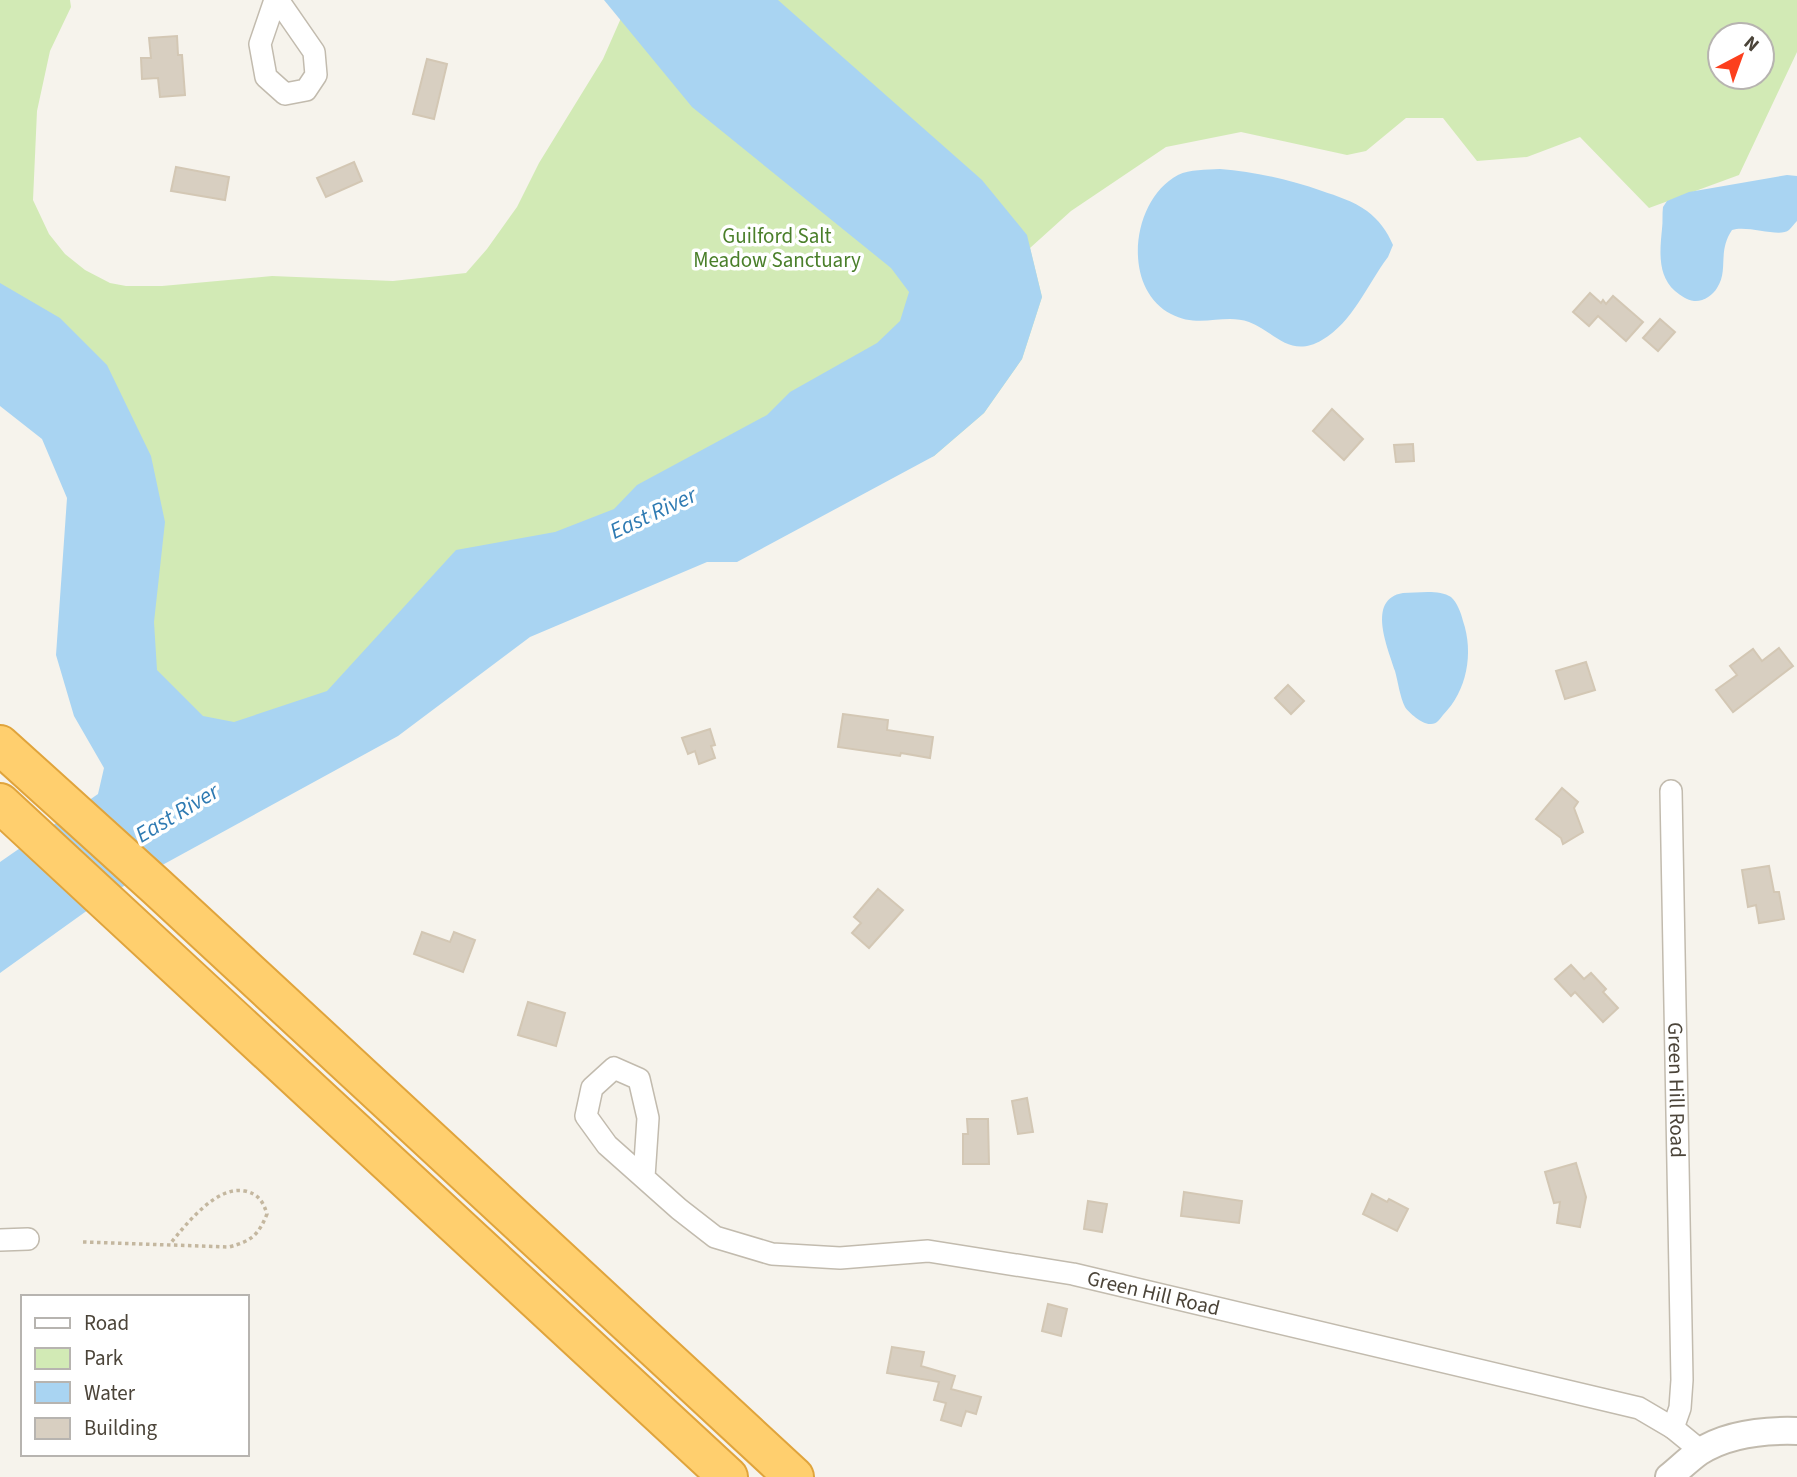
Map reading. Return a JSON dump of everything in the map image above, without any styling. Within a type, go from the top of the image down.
[{"type":"highway","points":[[0,745],[794,1477]]},
{"type":"highway","points":[[11,813],[728,1477]]},
{"type":"street","name":"Green Hill Road","points":[[1671,791],[1682,1380],[1680,1408],[1673,1428]]},
{"type":"street","name":"Green Hill Road","points":[[644,1177],[648,1118],[639,1079],[614,1068],[592,1088],[586,1116],[607,1145],[679,1209],[715,1237],[772,1254],[840,1258],[928,1251],[1073,1274],[1639,1408],[1673,1428],[1701,1451]]},
{"type":"street","points":[[0,1240],[28,1239]]},
{"type":"street","points":[[1669,1477],[1701,1451],[1738,1436],[1783,1430],[1797,1431]]},
{"type":"path","points":[[83,1242],[229,1248],[255,1237],[267,1214],[264,1204],[259,1197],[251,1193],[230,1191],[208,1204],[170,1244]]},
{"type":"green space","name":"Guilford Salt Meadow Sanctuary","points":[[0,0],[70,0],[71,7],[50,51],[37,111],[33,200],[49,234],[65,254],[85,270],[110,283],[162,286],[272,276],[393,281],[466,273],[517,207],[539,163],[603,59],[629,0],[1797,0],[1797,52],[1739,175],[1649,208],[1580,137],[1527,157],[1477,161],[1443,118],[1406,118],[1366,151],[1347,155],[1241,132],[1166,147],[1071,211],[1030,248],[1042,297],[1022,359],[984,413],[934,456],[650,552],[203,804],[101,526],[0,359]]},
{"type":"water","name":"East River","points":[[604,0],[778,0],[982,180],[1027,235],[1042,297],[1022,359],[984,413],[934,456],[737,562],[707,562],[530,637],[398,736],[113,892],[0,973],[0,862],[98,794],[104,768],[74,716],[56,655],[67,498],[42,439],[0,406],[0,283],[60,318],[107,365],[151,456],[165,522],[154,622],[157,670],[203,716],[234,722],[327,691],[456,550],[555,532],[614,509],[637,485],[767,415],[790,392],[877,343],[900,321],[909,292],[891,268],[692,107]]},
{"type":"water","points":[[1220,169],[1284,180],[1345,199],[1371,214],[1388,235],[1393,245],[1388,257],[1351,313],[1322,340],[1301,347],[1283,342],[1249,322],[1181,318],[1155,302],[1144,285],[1138,244],[1142,223],[1150,204],[1162,187],[1178,175]]},
{"type":"water","points":[[1787,175],[1797,176],[1797,221],[1789,230],[1779,233],[1732,230],[1725,246],[1720,281],[1713,293],[1704,299],[1694,301],[1684,298],[1669,285],[1661,262],[1663,207],[1667,201],[1689,192]]},
{"type":"water","points":[[1434,592],[1451,597],[1460,611],[1466,633],[1468,658],[1463,683],[1451,705],[1433,724],[1420,721],[1405,707],[1382,626],[1385,604],[1392,597],[1403,593]]},
{"type":"building","points":[[177,36],[178,55],[182,55],[185,95],[160,97],[158,78],[142,79],[141,58],[151,58],[149,38]]},
{"type":"building","points":[[427,59],[447,64],[434,119],[413,114]]},
{"type":"building","points":[[354,162],[362,181],[326,197],[317,178]]},
{"type":"building","points":[[176,167],[229,177],[225,200],[171,191]]},
{"type":"building","points":[[1590,293],[1606,304],[1613,296],[1643,322],[1626,341],[1598,316],[1589,326],[1573,312]]},
{"type":"building","points":[[1660,319],[1675,332],[1658,351],[1643,338]]},
{"type":"building","points":[[1332,409],[1363,439],[1344,460],[1313,431]]},
{"type":"building","points":[[1413,444],[1414,461],[1396,462],[1394,445]]},
{"type":"building","points":[[1779,648],[1793,666],[1733,712],[1716,690],[1737,675],[1730,666],[1753,649],[1762,661]]},
{"type":"building","points":[[1586,662],[1595,690],[1565,699],[1556,671]]},
{"type":"building","points":[[1288,685],[1304,701],[1291,714],[1275,698]]},
{"type":"building","points":[[843,714],[888,720],[887,730],[933,737],[930,758],[838,747]]},
{"type":"building","points":[[710,729],[715,745],[711,746],[715,758],[699,764],[695,751],[688,754],[682,738]]},
{"type":"building","points":[[1562,788],[1578,802],[1574,808],[1583,832],[1563,844],[1561,838],[1536,819]]},
{"type":"building","points":[[1769,866],[1774,892],[1779,892],[1784,919],[1759,923],[1756,905],[1748,907],[1742,870]]},
{"type":"building","points":[[878,889],[903,910],[869,948],[852,933],[861,923],[854,917]]},
{"type":"building","points":[[422,932],[450,942],[454,932],[475,940],[463,972],[414,954]]},
{"type":"building","points":[[1571,965],[1584,979],[1591,973],[1606,989],[1603,992],[1618,1008],[1603,1022],[1575,992],[1571,996],[1555,979]]},
{"type":"building","points":[[528,1002],[565,1013],[556,1046],[518,1035]]},
{"type":"building","points":[[1027,1098],[1033,1132],[1018,1134],[1012,1101]]},
{"type":"building","points":[[967,1119],[988,1119],[989,1164],[963,1164],[963,1134],[968,1134]]},
{"type":"building","points":[[1576,1163],[1586,1197],[1580,1227],[1557,1223],[1560,1202],[1554,1203],[1545,1172]]},
{"type":"building","points":[[1184,1192],[1242,1201],[1239,1223],[1181,1216]]},
{"type":"building","points":[[1372,1194],[1408,1209],[1397,1231],[1363,1214]]},
{"type":"building","points":[[1088,1201],[1107,1204],[1102,1232],[1084,1229]]},
{"type":"building","points":[[1048,1304],[1067,1309],[1061,1336],[1042,1331]]},
{"type":"building","points":[[892,1347],[924,1352],[921,1366],[955,1376],[951,1389],[981,1397],[976,1414],[966,1411],[961,1426],[941,1420],[946,1403],[934,1400],[939,1382],[887,1373]]}]
